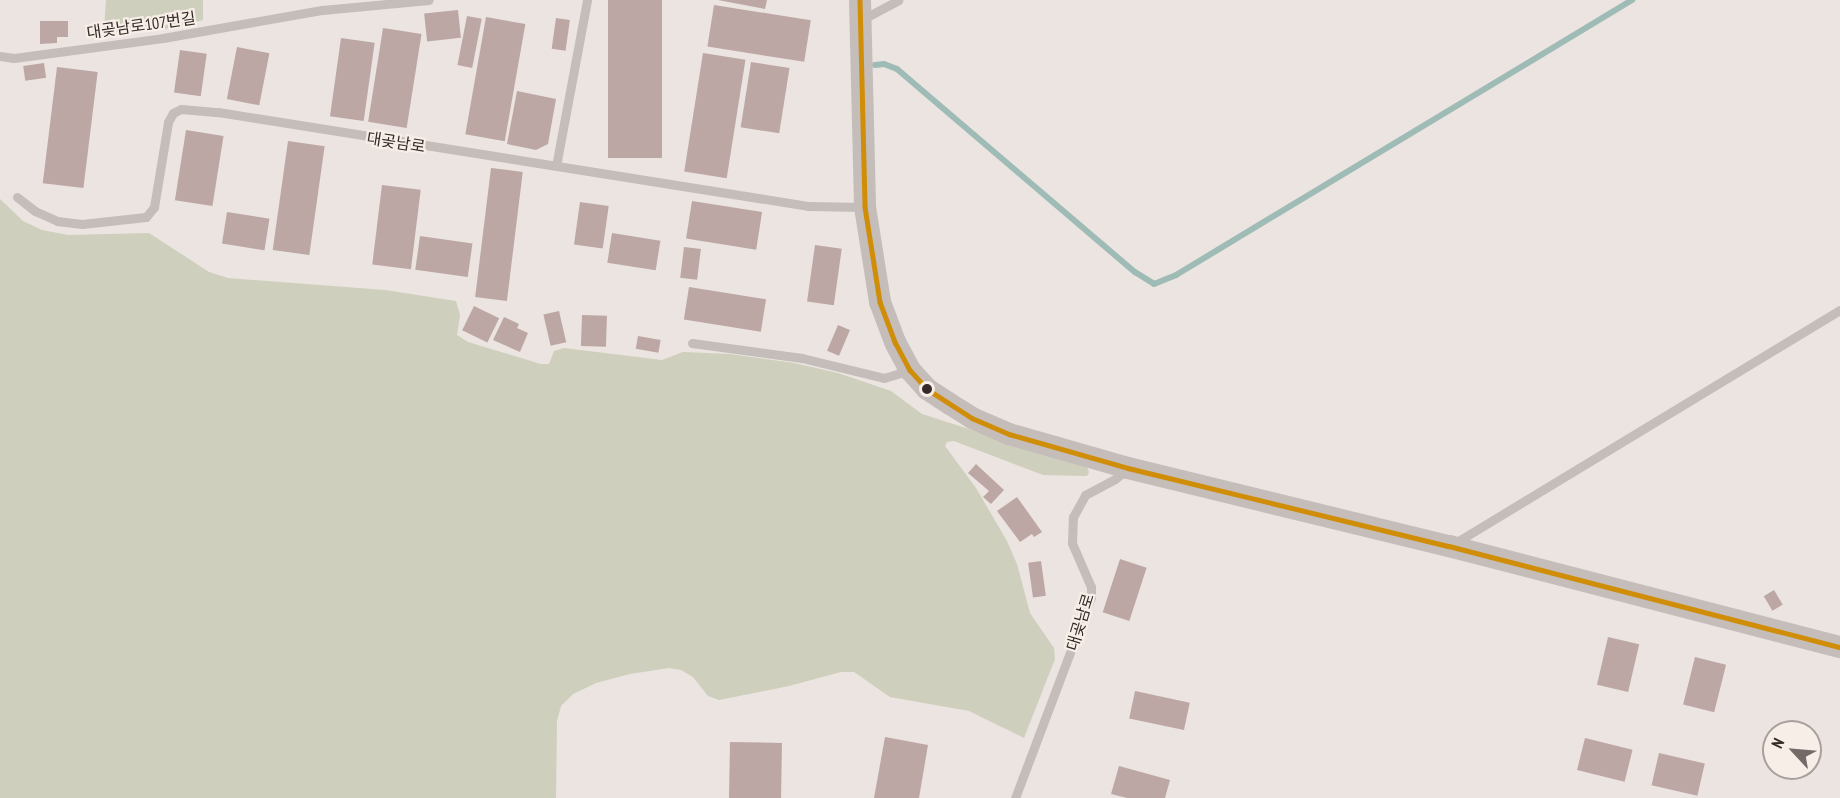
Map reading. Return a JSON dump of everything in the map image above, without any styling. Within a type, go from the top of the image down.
[{"type":"street","points":[[860,10],[865,207],[880,302],[895,342],[910,370],[927,388],[972,418],[1009,434],[1128,468],[1449,546],[1840,647]]},
{"type":"lane","name":"대곶남로107번길","points":[[0,56],[14,58],[163,38],[322,10],[429,0]]},
{"type":"lane","points":[[556,166],[587,0]]},
{"type":"lane","points":[[860,10],[898,0]]},
{"type":"lane","name":"대곶남로","points":[[17,197],[35,211],[65,222],[107,223],[146,217],[154,207],[168,122],[172,113],[181,109],[218,112],[808,206],[865,207]]},
{"type":"lane","points":[[1449,546],[1840,310]]},
{"type":"lane","points":[[692,343],[802,358],[884,378],[910,370]]},
{"type":"lane","name":"대곶남로","points":[[1015,798],[1091,597],[1091,587],[1072,543],[1073,517],[1085,495],[1115,479],[1128,468]]},
{"type":"green space","points":[[106,0],[203,0],[203,20],[172,28],[115,34],[104,32]]},
{"type":"green space","points":[[0,199],[23,221],[42,230],[68,235],[149,233],[209,272],[228,278],[385,290],[456,301],[460,315],[457,335],[468,342],[541,364],[549,364],[554,351],[564,348],[662,360],[683,352],[730,354],[794,363],[838,373],[891,391],[922,414],[1087,467],[1089,472],[1087,476],[1043,475],[954,441],[947,442],[945,446],[976,488],[1007,541],[1017,564],[1030,613],[1054,648],[1055,659],[1024,738],[969,711],[890,697],[854,672],[841,672],[789,686],[719,700],[708,696],[693,677],[681,670],[669,668],[630,674],[596,683],[573,694],[561,706],[557,721],[556,798],[0,798]]},
{"type":"building","points":[[608,0],[662,0],[662,158],[608,158]]},
{"type":"building","points":[[718,0],[767,0],[765,9]]},
{"type":"building","points":[[714,5],[811,20],[804,62],[707,46]]},
{"type":"building","points":[[458,10],[461,38],[427,41],[424,14]]},
{"type":"building","points":[[467,16],[482,19],[472,68],[457,65]]},
{"type":"building","points":[[486,17],[525,24],[505,141],[465,134]]},
{"type":"building","points":[[556,18],[570,20],[566,51],[552,49]]},
{"type":"building","points":[[40,21],[68,21],[68,37],[57,37],[57,43],[40,44]]},
{"type":"building","points":[[383,28],[422,34],[407,128],[368,122]]},
{"type":"building","points":[[341,38],[375,43],[364,121],[330,116]]},
{"type":"building","points":[[237,47],[269,53],[259,105],[227,99]]},
{"type":"building","points":[[180,50],[207,54],[201,96],[174,93]]},
{"type":"building","points":[[703,53],[745,60],[727,178],[684,172]]},
{"type":"building","points":[[751,62],[790,68],[779,133],[741,127]]},
{"type":"building","points":[[44,63],[46,78],[25,81],[23,66]]},
{"type":"building","points":[[57,67],[98,72],[83,188],[43,183]]},
{"type":"building","points":[[517,91],[556,99],[548,144],[536,150],[507,144]]},
{"type":"building","points":[[186,130],[224,136],[212,206],[175,200]]},
{"type":"building","points":[[288,141],[325,146],[309,255],[273,250]]},
{"type":"building","points":[[491,168],[523,172],[507,301],[475,297]]},
{"type":"building","points":[[382,185],[421,190],[411,269],[372,264]]},
{"type":"building","points":[[692,201],[762,212],[756,250],[686,239]]},
{"type":"building","points":[[580,202],[609,206],[603,249],[574,245]]},
{"type":"building","points":[[227,212],[269,219],[264,250],[222,244]]},
{"type":"building","points":[[612,233],[660,241],[656,270],[607,263]]},
{"type":"building","points":[[420,236],[472,243],[468,277],[415,270]]},
{"type":"building","points":[[815,245],[842,249],[834,305],[807,301]]},
{"type":"building","points":[[684,247],[701,249],[697,280],[680,278]]},
{"type":"building","points":[[689,287],[766,299],[761,332],[684,320]]},
{"type":"building","points":[[474,306],[499,318],[487,343],[462,330]]},
{"type":"building","points":[[559,311],[566,342],[551,346],[543,315]]},
{"type":"building","points":[[582,315],[607,316],[606,347],[581,346]]},
{"type":"building","points":[[504,317],[519,324],[517,328],[528,333],[520,352],[493,340]]},
{"type":"building","points":[[838,325],[850,330],[839,356],[827,351]]},
{"type":"building","points":[[638,336],[661,340],[658,353],[636,349]]},
{"type":"building","points":[[976,464],[1004,490],[991,504],[983,497],[989,491],[968,473]]},
{"type":"building","points":[[1017,497],[1042,532],[1034,537],[1032,534],[1020,542],[997,511]]},
{"type":"building","points":[[1120,559],[1147,568],[1129,621],[1103,612]]},
{"type":"building","points":[[1041,561],[1046,596],[1033,597],[1028,563]]},
{"type":"building","points":[[1774,590],[1783,605],[1772,611],[1764,596]]},
{"type":"building","points":[[1608,637],[1639,644],[1628,692],[1597,685]]},
{"type":"building","points":[[1695,657],[1726,665],[1714,712],[1683,705]]},
{"type":"building","points":[[1135,691],[1190,703],[1184,730],[1129,718]]},
{"type":"building","points":[[885,737],[928,745],[919,798],[874,798]]},
{"type":"building","points":[[1585,738],[1633,750],[1625,782],[1577,770]]},
{"type":"building","points":[[730,742],[782,743],[781,798],[729,798]]},
{"type":"building","points":[[1659,753],[1705,764],[1697,796],[1652,785]]},
{"type":"building","points":[[1119,766],[1170,780],[1165,798],[1127,798],[1111,794]]},
{"type":"waterway","points":[[875,65],[884,64],[897,69],[1135,272],[1154,284],[1176,275],[1632,0]]},
{"type":"transit line","points":[[860,0],[865,207],[880,302],[895,342],[910,370],[927,389],[972,418],[1009,434],[1128,468],[1449,546],[1840,647]]}]
